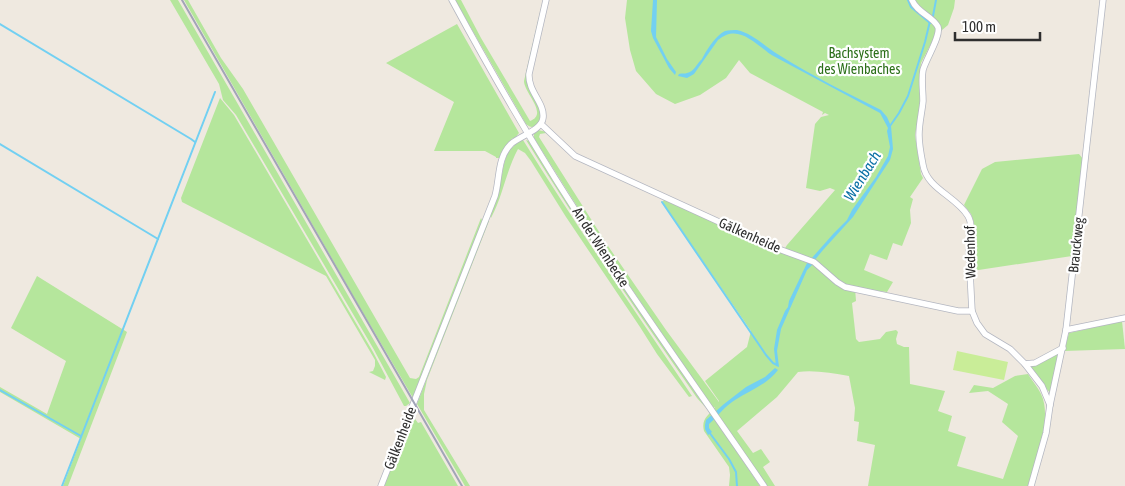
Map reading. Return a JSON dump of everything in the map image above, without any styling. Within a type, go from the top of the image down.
[{"type":"street","name":"An der Wienbecke","points":[[452,0],[528,133],[601,249],[764,486]]},
{"type":"street","points":[[541,124],[544,117],[543,110],[530,86],[528,74],[546,0]]},
{"type":"street","name":"Wedenhof","points":[[912,0],[916,8],[937,26],[938,30],[938,35],[922,75],[923,98],[919,134],[923,167],[929,179],[961,206],[968,216],[972,311],[977,323],[985,334],[1010,349],[1025,364],[1042,386],[1050,405]]},
{"type":"street","name":"Brauckweg","points":[[1031,486],[1046,433],[1066,330],[1103,0]]},
{"type":"street","name":"Gälkenheide","points":[[381,486],[495,196],[504,153],[513,142],[541,124],[567,150],[580,159],[776,248],[807,259],[850,289],[958,311],[972,311]]},
{"type":"street","points":[[1066,330],[1125,318]]},
{"type":"street","points":[[1025,364],[1035,363],[1063,348]]},
{"type":"green space","points":[[170,0],[178,0],[410,403],[406,406],[404,406],[373,348],[236,115],[223,100],[219,84]]},
{"type":"green space","points":[[184,0],[188,0],[221,58],[243,89],[410,378],[416,379],[419,377],[481,218],[481,225],[413,398],[355,299]]},
{"type":"green space","points":[[455,0],[461,0],[530,121],[535,118],[537,113],[524,81],[543,0],[527,76],[527,83],[542,113],[537,125],[532,127],[526,124]]},
{"type":"green space","name":"Bachsystem des Wienbaches","points":[[627,0],[955,0],[948,25],[935,36],[921,63],[919,82],[921,103],[915,135],[923,178],[910,197],[913,199],[910,210],[911,223],[902,246],[893,243],[887,260],[870,254],[864,270],[893,282],[887,292],[855,288],[856,301],[852,303],[856,339],[859,342],[880,339],[886,332],[896,330],[898,332],[897,344],[909,347],[910,384],[945,391],[938,411],[952,416],[948,431],[966,437],[957,466],[1003,479],[1018,436],[1002,422],[1008,404],[988,391],[969,393],[974,385],[993,388],[1015,376],[1028,374],[1041,394],[1045,415],[1042,440],[1028,486],[868,486],[875,445],[857,441],[859,422],[854,421],[855,408],[849,376],[810,371],[798,372],[777,397],[737,431],[753,453],[761,449],[770,462],[763,467],[775,486],[767,486],[732,435],[728,439],[760,486],[729,486],[729,467],[703,427],[704,421],[715,407],[713,408],[597,238],[534,138],[534,134],[538,130],[547,132],[571,156],[549,135],[546,133],[540,134],[539,137],[608,246],[719,402],[705,381],[747,347],[751,331],[662,202],[665,199],[782,253],[835,190],[830,188],[820,191],[806,188],[815,124],[821,117],[829,115],[825,113],[822,115],[823,112],[750,73],[739,60],[726,78],[700,95],[675,104],[656,94],[636,71],[630,50],[625,18]]},
{"type":"green space","points":[[457,24],[519,133],[515,138],[511,139],[499,158],[485,151],[434,151],[454,102],[386,63]]},
{"type":"green space","points":[[220,98],[234,115],[373,352],[386,377],[385,380],[369,372],[373,371],[375,360],[326,276],[182,202],[181,198]]},
{"type":"green space","points":[[522,140],[692,396],[689,397],[657,354],[531,161],[525,153],[518,149],[491,218],[490,215],[499,188],[505,159],[511,149]]},
{"type":"green space","points":[[526,140],[529,141],[587,233],[706,408],[697,398],[610,270]]},
{"type":"green space","points":[[1079,154],[1083,159],[1072,256],[972,271],[974,223],[971,214],[964,205],[982,169],[995,162]]},
{"type":"green space","points":[[488,219],[489,221],[427,380],[424,394],[424,410],[470,486],[465,486],[417,404]]},
{"type":"green space","points":[[37,276],[127,332],[68,486],[63,486],[81,439],[0,392],[0,387],[47,414],[66,361],[11,328]]},
{"type":"green space","points":[[1122,321],[1125,349],[1064,351],[1069,333]]},
{"type":"green space","points":[[957,351],[1008,362],[1004,380],[953,370]]},
{"type":"green space","points":[[1059,352],[1051,394],[1027,366]]},
{"type":"green space","points":[[413,416],[418,423],[421,422],[458,486],[384,486],[409,420]]},
{"type":"water","points":[[653,0],[657,0],[656,37],[676,72],[675,75],[669,68],[653,38],[651,31]]},
{"type":"water","points":[[737,30],[754,38],[816,77],[881,110],[891,126],[893,149],[890,160],[853,217],[814,261],[811,259],[847,220],[888,156],[890,147],[888,128],[880,113],[772,55],[743,35],[731,34],[718,40],[694,74],[687,78],[678,76],[694,69],[718,36],[726,31]]},
{"type":"water","points":[[808,261],[813,264],[807,270],[781,329],[777,351],[779,367],[776,366],[774,349],[777,330]]},
{"type":"water","points":[[775,368],[778,370],[774,375],[735,400],[709,424],[712,432],[708,435],[705,429],[706,420],[746,387],[765,377]]},
{"type":"waterway","points":[[908,0],[911,7],[930,23]]},
{"type":"waterway","points":[[933,16],[936,0]]},
{"type":"waterway","points":[[890,126],[908,96],[930,21]]},
{"type":"waterway","points":[[0,24],[195,142]]},
{"type":"waterway","points":[[62,486],[215,92]]},
{"type":"waterway","points":[[0,144],[158,239]]},
{"type":"waterway","points":[[662,202],[766,355],[777,365]]},
{"type":"waterway","points":[[0,390],[81,436]]},
{"type":"waterway","name":"Wienbach","points":[[709,432],[736,472],[737,486]]},
{"type":"railway","points":[[182,0],[462,486]]}]
